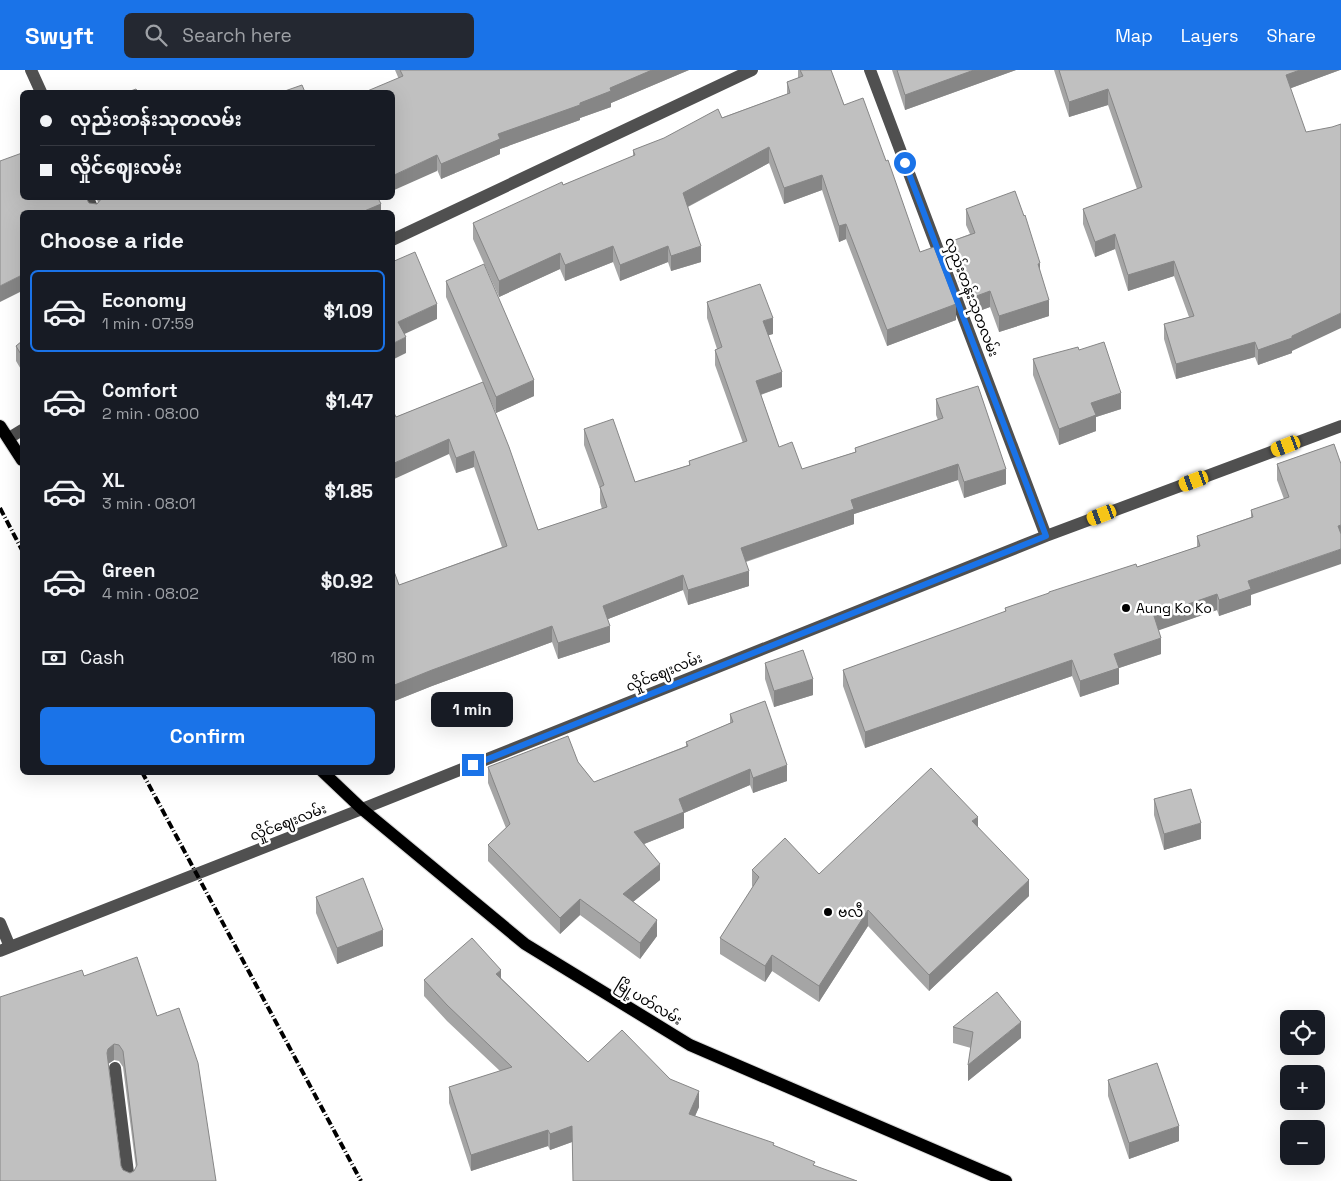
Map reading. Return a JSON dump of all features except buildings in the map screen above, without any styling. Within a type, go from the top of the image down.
[{"type":"main road","points":[[0,426],[20,457]]},
{"type":"main road","name":"မြို့ပတ်လမ်း","points":[[326,775],[362,809],[525,944],[690,1045],[1006,1181]]},
{"type":"street","points":[[31,70],[40,90]]},
{"type":"street","points":[[395,239],[752,70]]},
{"type":"street","name":"လှည်းတန်းသုတလမ်း","points":[[870,70],[1046,536]]},
{"type":"street","name":"လှိုင်ဈေးလမ်း","points":[[5,949],[362,809],[1046,536],[1341,426]]},
{"type":"street","points":[[9,438],[20,431]]},
{"type":"street","points":[[0,923],[5,949]]},
{"type":"street","points":[[115,1068],[129,1181]]},
{"type":"railway","points":[[0,508],[20,546]]},
{"type":"railway","points":[[144,775],[361,1181]]},
{"type":"place","name":"Aung Ko Ko","points":[[1126,608]]},
{"type":"place","name":"ဗလီ","points":[[828,912]]},
{"type":"route","points":[[473,765],[1046,536],[905,163]]}]
